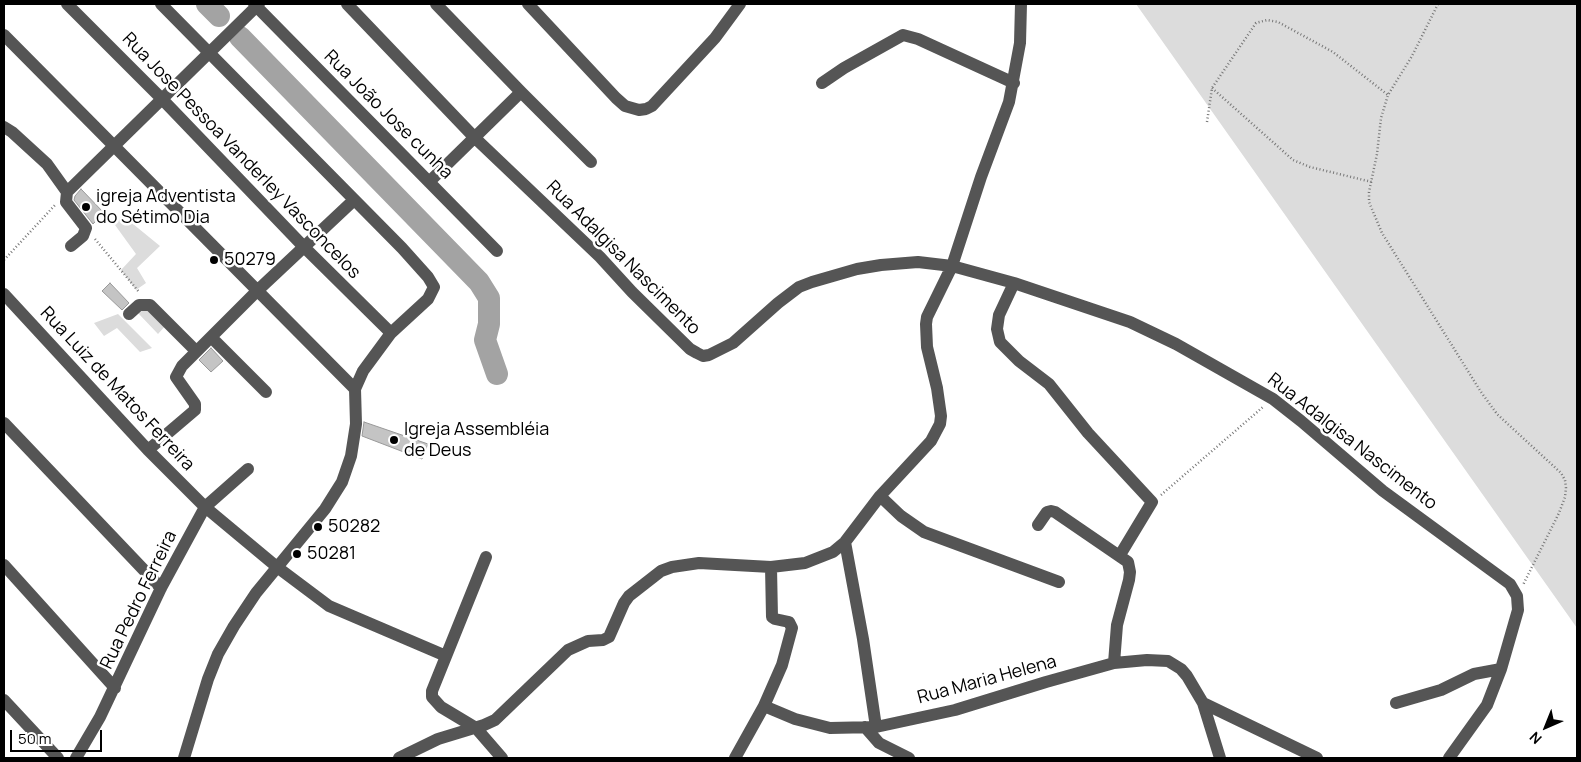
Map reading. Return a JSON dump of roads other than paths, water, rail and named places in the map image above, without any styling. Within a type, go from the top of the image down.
[{"type":"street","name":"Rua Jose Pessoa Vanderley Vasconcelos","points":[[67,4],[162,99],[304,247],[391,333]]},
{"type":"street","points":[[161,4],[409,255],[434,286],[428,299],[391,333],[363,370],[355,389],[356,424],[351,456],[342,482],[325,509],[277,567],[234,626],[218,654],[208,679],[184,758]]},
{"type":"street","name":"Rua Adalgisa Nascimento","points":[[347,4],[475,138],[600,257],[632,292],[690,349],[703,356],[717,352],[732,343],[778,303],[800,287],[812,282],[857,269],[918,262],[952,266],[1014,283],[1130,322],[1176,344],[1273,399],[1383,491],[1510,584],[1517,596],[1518,610],[1501,670]]},
{"type":"street","points":[[436,4],[591,162]]},
{"type":"street","points":[[528,4],[624,106],[639,110],[652,106],[715,38],[740,4]]},
{"type":"street","points":[[399,758],[438,739],[476,728],[494,720],[568,650],[588,642],[603,640],[609,637],[624,603],[661,571],[672,567],[699,563],[771,566],[805,563],[833,552],[845,542],[880,496],[931,441],[940,424],[941,408],[927,347],[926,324],[929,310],[952,266],[981,177],[1009,102],[1020,43],[1021,4]]},
{"type":"street","points":[[71,246],[83,236],[86,228],[66,202],[67,192],[256,5]]},
{"type":"street","name":"Rua João Jose cunha","points":[[256,5],[498,251]]},
{"type":"street","points":[[4,34],[355,389]]},
{"type":"street","points":[[822,83],[844,68],[903,35],[918,39],[1014,83]]},
{"type":"street","points":[[429,182],[521,92]]},
{"type":"street","points":[[4,127],[17,136],[47,164],[67,192]]},
{"type":"street","points":[[148,450],[195,410],[195,404],[176,376],[182,366],[257,291],[354,200]]},
{"type":"street","points":[[1014,283],[1000,315],[997,329],[1000,342],[1019,361],[1049,384],[1088,433],[1152,502],[1120,555]]},
{"type":"street","name":"Rua Luiz de Matos Ferreira","points":[[4,294],[148,450],[205,507],[277,567],[335,609],[446,656]]},
{"type":"street","points":[[129,314],[140,305],[150,306],[196,351]]},
{"type":"street","points":[[211,336],[266,392]]},
{"type":"street","points":[[4,423],[161,588]]},
{"type":"street","name":"Rua Pedro Ferreira","points":[[76,758],[115,688],[161,588],[205,507],[248,469]]},
{"type":"street","points":[[880,496],[901,516],[924,532],[1059,582]]},
{"type":"street","points":[[1038,525],[1046,512],[1055,512],[1128,562],[1130,572],[1117,624],[1114,662]]},
{"type":"street","points":[[845,542],[864,639],[870,727],[879,743],[909,758]]},
{"type":"street","points":[[486,557],[432,691],[432,698],[441,707],[476,728],[502,758]]},
{"type":"street","points":[[4,565],[115,688]]},
{"type":"street","points":[[735,758],[764,706],[782,665],[792,628],[789,622],[775,620],[772,617],[771,566]]},
{"type":"street","name":"Rua Maria Helena","points":[[764,706],[815,725],[830,728],[870,727],[955,710],[1114,662],[1147,660],[1168,662],[1181,669],[1203,703],[1220,758]]},
{"type":"street","points":[[1396,703],[1441,690],[1474,674],[1501,670]]},
{"type":"street","points":[[1450,758],[1487,705],[1501,670]]},
{"type":"street","points":[[4,700],[58,758]]},
{"type":"street","points":[[1203,703],[1316,758]]},
{"type":"waterway","points":[[207,4],[219,16]]},
{"type":"waterway","points":[[240,37],[479,282],[489,298],[489,324],[485,340],[497,374]]},
{"type":"place","name":"igreja Adventista do Sétimo Dia","points":[[86,207]]},
{"type":"place","name":"50279","points":[[214,260]]},
{"type":"place","name":"Igreja Assembléia de Deus","points":[[394,440]]},
{"type":"place","name":"50282","points":[[318,527]]},
{"type":"place","name":"50281","points":[[297,554]]}]
